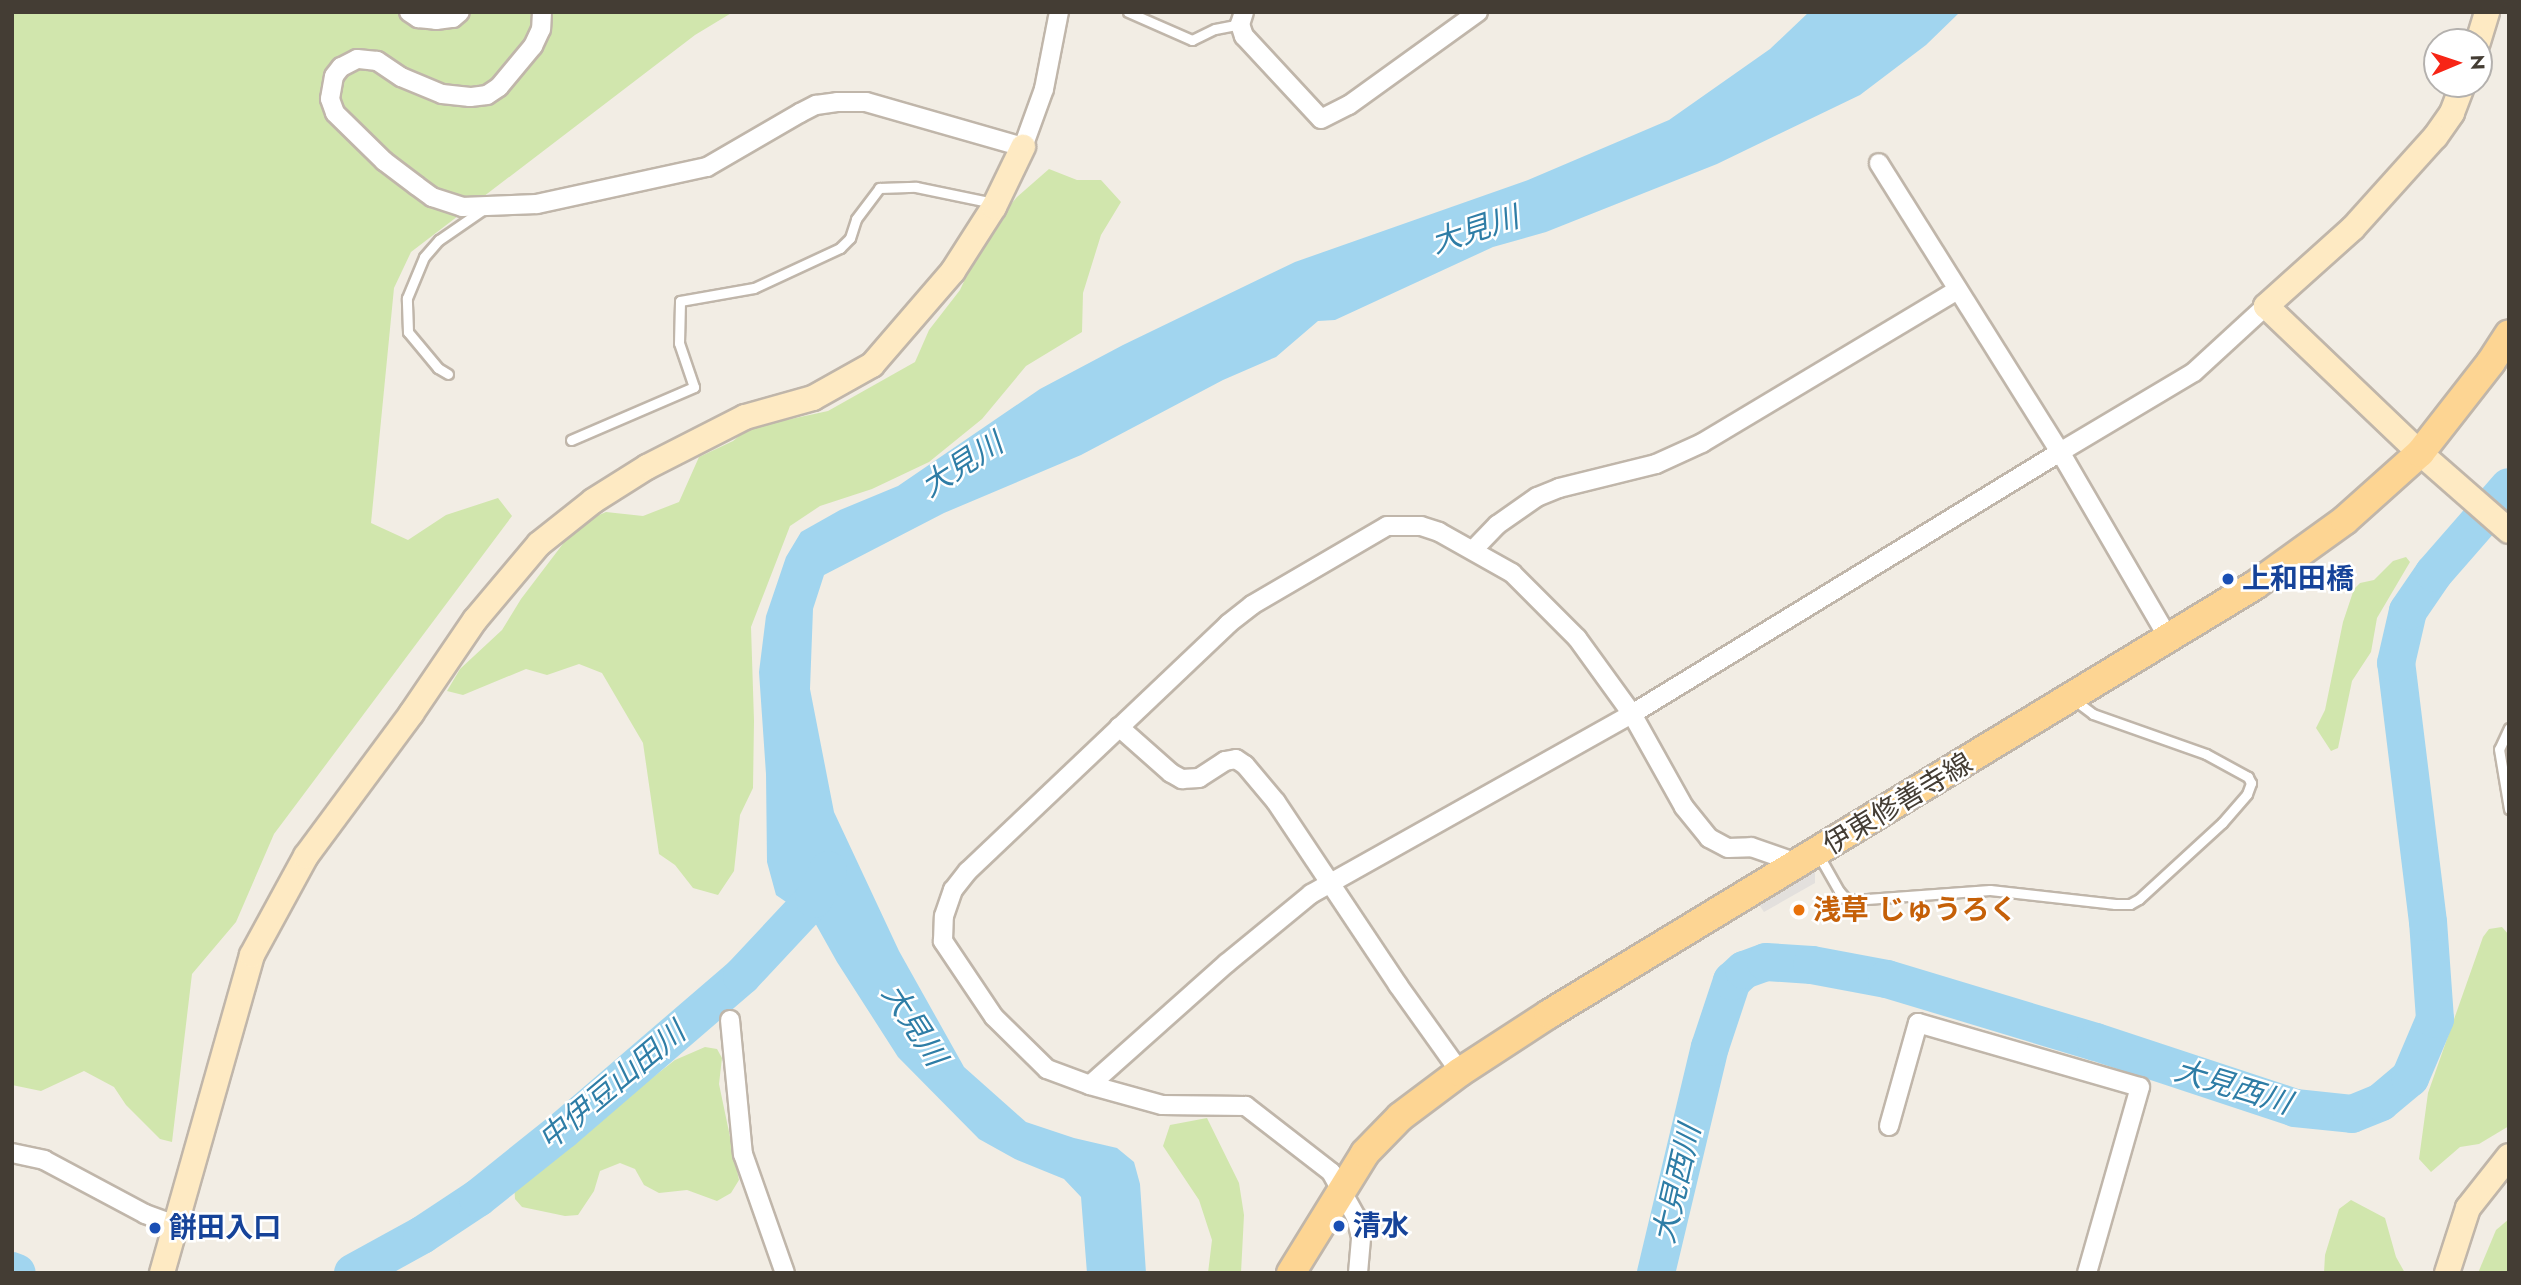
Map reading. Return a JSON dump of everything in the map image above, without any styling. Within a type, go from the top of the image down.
[{"type":"main road","name":"伊東修善寺線","points":[[1291,1273],[1365,1153],[1400,1117],[1460,1072],[1549,1014],[2255,585],[2345,520],[2420,453],[2491,362],[2509,334]]},
{"type":"street","points":[[410,12],[418,19],[436,20],[453,18],[460,12]]},
{"type":"street","points":[[542,12],[541,29],[520,65],[499,87],[487,94],[470,97],[442,94],[401,77],[377,61],[357,59],[341,67],[334,76],[330,99],[335,113],[384,161],[432,197],[462,207],[537,204],[707,167],[800,113],[837,102],[866,102],[1023,147]]},
{"type":"street","points":[[162,1273],[252,956],[306,856],[411,714],[475,620],[539,544],[593,500],[647,467],[745,417],[813,398],[872,365],[953,271],[995,204],[1023,147],[1044,89],[1059,12]]},
{"type":"street","points":[[1242,18],[1244,36],[1321,119],[1349,105],[1478,12]]},
{"type":"street","points":[[1090,1086],[1227,963],[1311,894],[1632,713],[2194,372],[2353,228],[2435,137],[2452,113],[2458,98]]},
{"type":"street","points":[[1879,163],[2060,452],[2169,639]]},
{"type":"street","points":[[1473,550],[1497,525],[1537,498],[1559,488],[1656,464],[1702,443],[1958,290]]},
{"type":"street","points":[[2266,306],[2420,453],[2509,531]]},
{"type":"street","points":[[1358,1273],[1361,1237],[1356,1217],[1331,1172],[1246,1106],[1162,1105],[1090,1086],[1047,1069],[994,1017],[963,975],[943,941],[944,916],[953,890],[968,871],[1119,727],[1252,605],[1387,526],[1421,526],[1473,550],[1512,573],[1541,598],[1577,638],[1632,713],[1684,807],[1709,838],[1728,848],[1751,847],[1809,858]]},
{"type":"street","points":[[1119,727],[1171,773],[1182,779],[1199,778],[1225,761],[1236,759],[1245,765],[1276,802],[1460,1072]]},
{"type":"street","points":[[730,1020],[743,1154],[785,1273]]},
{"type":"street","points":[[1889,1126],[1917,1023],[2140,1087],[2087,1273]]},
{"type":"street","points":[[12,1153],[44,1160],[145,1214],[176,1225]]},
{"type":"street","points":[[2447,1273],[2468,1208],[2509,1156]]},
{"type":"lane","points":[[1128,12],[1192,40],[1242,18]]},
{"type":"lane","points":[[571,440],[694,387],[679,343],[680,301],[754,288],[840,248],[850,238],[856,219],[879,188],[916,187],[995,204]]},
{"type":"lane","points":[[448,374],[438,368],[408,332],[407,298],[424,257],[439,240],[485,208]]},
{"type":"lane","points":[[1809,858],[1845,898],[1853,900],[1892,895],[1990,891],[2115,904],[2130,904],[2140,899],[2222,823],[2247,793],[2251,783],[2248,777],[2206,754],[2092,713],[2072,698]]},
{"type":"lane","points":[[2509,728],[2498,749],[2509,809]]},
{"type":"green space","points":[[12,12],[733,12],[695,35],[411,252],[394,288],[371,523],[408,540],[446,515],[498,498],[512,516],[274,834],[236,922],[192,974],[172,1142],[160,1139],[126,1105],[114,1087],[84,1071],[41,1091],[12,1085]]},
{"type":"green space","points":[[1049,169],[1077,180],[1101,180],[1121,202],[1101,235],[1083,293],[1082,332],[1026,366],[982,419],[929,462],[872,489],[820,506],[790,526],[751,627],[753,788],[740,815],[734,871],[718,895],[693,888],[675,865],[659,854],[643,743],[602,673],[579,664],[547,675],[526,669],[463,695],[447,691],[460,669],[502,630],[521,599],[578,524],[606,512],[643,516],[679,502],[699,457],[733,441],[749,428],[828,411],[915,362],[929,330],[960,290],[986,234],[1017,197]]},
{"type":"green space","points":[[2406,557],[2410,562],[2377,618],[2371,652],[2352,681],[2338,748],[2331,751],[2316,728],[2325,710],[2343,622],[2354,589],[2360,583],[2374,580],[2393,561]]},
{"type":"green space","points":[[2502,927],[2509,935],[2509,1126],[2479,1144],[2460,1147],[2431,1172],[2419,1159],[2428,1093],[2483,937],[2489,929]]},
{"type":"green space","points":[[705,1047],[717,1049],[722,1058],[719,1084],[739,1180],[731,1193],[717,1201],[687,1190],[659,1193],[644,1185],[635,1169],[620,1163],[600,1171],[594,1191],[578,1215],[565,1216],[522,1207],[515,1199],[514,1184],[526,1167],[541,1161],[569,1140],[596,1113],[612,1109],[675,1060]]},
{"type":"green space","points":[[1207,1118],[1239,1183],[1244,1215],[1241,1273],[1208,1273],[1212,1240],[1199,1200],[1163,1146],[1170,1125]]},
{"type":"green space","points":[[2351,1200],[2385,1218],[2396,1257],[2405,1273],[2324,1273],[2325,1255],[2339,1209]]},
{"type":"green space","points":[[2509,1219],[2509,1273],[2478,1273],[2496,1230]]},
{"type":"shaded area","points":[[1815,866],[1815,883],[1764,912],[1758,903]]},
{"type":"water","name":"大見川","points":[[1809,12],[1960,12],[1926,45],[1860,95],[1717,164],[1546,232],[1493,247],[1335,320],[1318,321],[1276,357],[1223,380],[1081,455],[944,513],[824,575],[813,609],[810,689],[834,812],[899,951],[964,1067],[1026,1122],[1074,1138],[1117,1148],[1134,1162],[1140,1184],[1146,1273],[1087,1273],[1081,1197],[1064,1179],[1015,1159],[979,1139],[898,1057],[814,921],[776,895],[767,862],[766,774],[759,672],[766,616],[786,557],[801,532],[840,510],[898,486],[1040,389],[1123,345],[1295,262],[1528,180],[1669,120],[1770,49]]},
{"type":"waterway","name":"大見西川","points":[[1656,1273],[1710,1047],[1732,981],[1744,970],[1766,962],[1812,965],[1887,979],[2096,1042],[2295,1108],[2352,1114],[2381,1102],[2410,1078],[2435,1019],[2428,922],[2396,663],[2408,611],[2434,573],[2509,487]]},
{"type":"waterway","name":"中伊豆山田川","points":[[353,1273],[422,1235],[478,1198],[563,1130],[742,976],[814,899],[828,870]]},
{"type":"waterway","name":"中伊豆山田川","points":[[12,1271],[17,1273]]},
{"type":"place","name":"上和田橋","points":[[2228,579]]},
{"type":"place","name":"浅草 じゅうろく","points":[[1799,910]]},
{"type":"place","name":"清水","points":[[1339,1226]]},
{"type":"place","name":"餅田入口","points":[[155,1228]]}]
